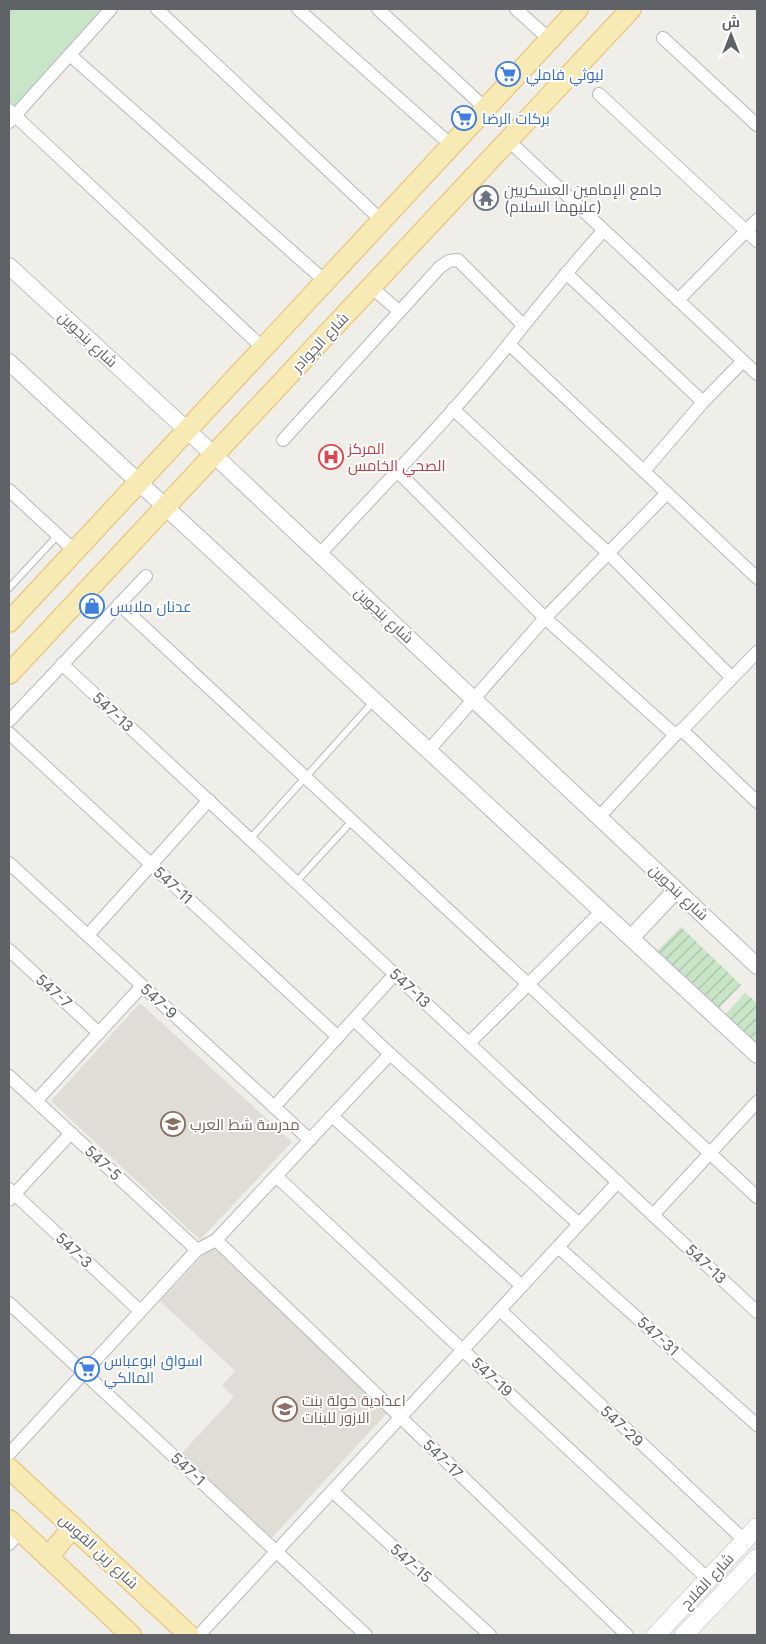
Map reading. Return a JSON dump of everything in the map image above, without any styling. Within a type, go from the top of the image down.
[{"type":"main road","points":[[9,620],[578,9]]},
{"type":"main road","name":"شارع الچوادر","points":[[9,674],[631,9]]},
{"type":"main road","name":"شارع زين القوس","points":[[9,1468],[189,1635]]},
{"type":"main road","points":[[48,1557],[73,1527]]},
{"type":"main road","name":"شارع الفلاح","points":[[656,1635],[757,1527]]},
{"type":"main road","points":[[13,1532],[48,1557],[131,1635]]},
{"type":"main road","name":"شارع الفلاح","points":[[684,1635],[757,1558]]},
{"type":"street","points":[[111,9],[11,116],[263,348]]},
{"type":"street","points":[[157,9],[381,220]]},
{"type":"street","points":[[298,9],[450,145]]},
{"type":"street","points":[[378,9],[485,108]]},
{"type":"street","points":[[516,9],[549,39]]},
{"type":"street","points":[[663,38],[757,125]]},
{"type":"street","points":[[70,55],[325,281]]},
{"type":"street","points":[[599,94],[757,241]]},
{"type":"street","points":[[508,140],[757,374]]},
{"type":"street","points":[[678,300],[757,220]]},
{"type":"street","points":[[320,554],[453,409],[603,231]]},
{"type":"street","points":[[283,440],[399,311],[440,267],[449,261],[458,260],[522,325]]},
{"type":"street","name":"شارع بنجوين","points":[[9,266],[320,554],[757,966]]},
{"type":"street","points":[[566,273],[703,402]]},
{"type":"street","points":[[371,287],[399,311]]},
{"type":"street","points":[[509,344],[757,578]]},
{"type":"street","points":[[644,471],[703,402],[743,360]]},
{"type":"street","points":[[9,362],[757,1055]]},
{"type":"street","points":[[453,409],[608,553],[732,678]]},
{"type":"street","points":[[396,470],[545,618],[757,802]]},
{"type":"street","points":[[9,490],[75,551]]},
{"type":"street","points":[[428,751],[545,618],[667,493]]},
{"type":"street","points":[[9,721],[146,576]]},
{"type":"street","points":[[119,604],[757,1197]]},
{"type":"street","points":[[599,817],[757,652]]},
{"type":"street","name":"547-13","points":[[62,664],[757,1312]]},
{"type":"street","name":"547-11","points":[[9,733],[338,1037]]},
{"type":"street","points":[[88,935],[208,800]]},
{"type":"street","name":"547-9","points":[[11,869],[88,935],[310,1140]]},
{"type":"street","points":[[631,938],[676,890]]},
{"type":"street","points":[[469,1043],[602,911]]},
{"type":"street","name":"547-7","points":[[9,950],[99,1032]]},
{"type":"street","points":[[274,1107],[395,974]]},
{"type":"street","points":[[36,1101],[142,986]]},
{"type":"street","points":[[354,1020],[579,1224]]},
{"type":"street","points":[[9,1454],[197,1250],[216,1240],[390,1054]]},
{"type":"street","name":"547-5","points":[[9,1076],[197,1250]]},
{"type":"street","points":[[653,1214],[757,1102]]},
{"type":"street","points":[[332,1116],[522,1286]]},
{"type":"street","points":[[11,1194],[71,1133]]},
{"type":"street","name":"547-19","points":[[276,1176],[708,1579]]},
{"type":"street","points":[[199,1635],[618,1182]]},
{"type":"street","name":"547-3","points":[[11,1194],[140,1311]]},
{"type":"street","name":"547-17","points":[[216,1240],[627,1635]]},
{"type":"street","name":"547-31","points":[[558,1247],[757,1425]]},
{"type":"street","name":"547-1","points":[[9,1302],[366,1635]]},
{"type":"street","name":"547-29","points":[[500,1310],[745,1541]]},
{"type":"street","name":"547-15","points":[[332,1492],[490,1635]]},
{"type":"lane","points":[[9,588],[58,535]]},
{"type":"lane","points":[[250,839],[374,701]]},
{"type":"lane","points":[[296,882],[352,821]]},
{"type":"shaded area","points":[[140,1003],[292,1142],[200,1240],[51,1101]]},
{"type":"shaded area","points":[[209,1249],[215,1249],[390,1410],[269,1541],[178,1457],[234,1397],[222,1385],[235,1371],[160,1301]]},
{"type":"green space","points":[[9,9],[111,9],[15,116],[9,110]]},
{"type":"green space","points":[[681,927],[741,985],[716,1011],[655,953]]},
{"type":"green space","points":[[745,993],[757,1003],[757,1049],[723,1017]]},
{"type":"place","name":"ليوثي فاملي","points":[[508,74]]},
{"type":"place","name":"بركات الرضا","points":[[464,118]]},
{"type":"place","name":"جامع الإمامين العسكريين (عليهما السلام)","points":[[486,198]]},
{"type":"place","name":"المركز الصحي الخامس","points":[[331,457]]},
{"type":"place","name":"عدنان ملابس","points":[[92,606]]},
{"type":"place","name":"مدرسة شط العرب","points":[[173,1124]]},
{"type":"place","name":"اسواق ابوعباس المالكي","points":[[87,1369]]},
{"type":"place","name":"اعدادية خولة بنت الازور للبنات","points":[[285,1409]]}]
